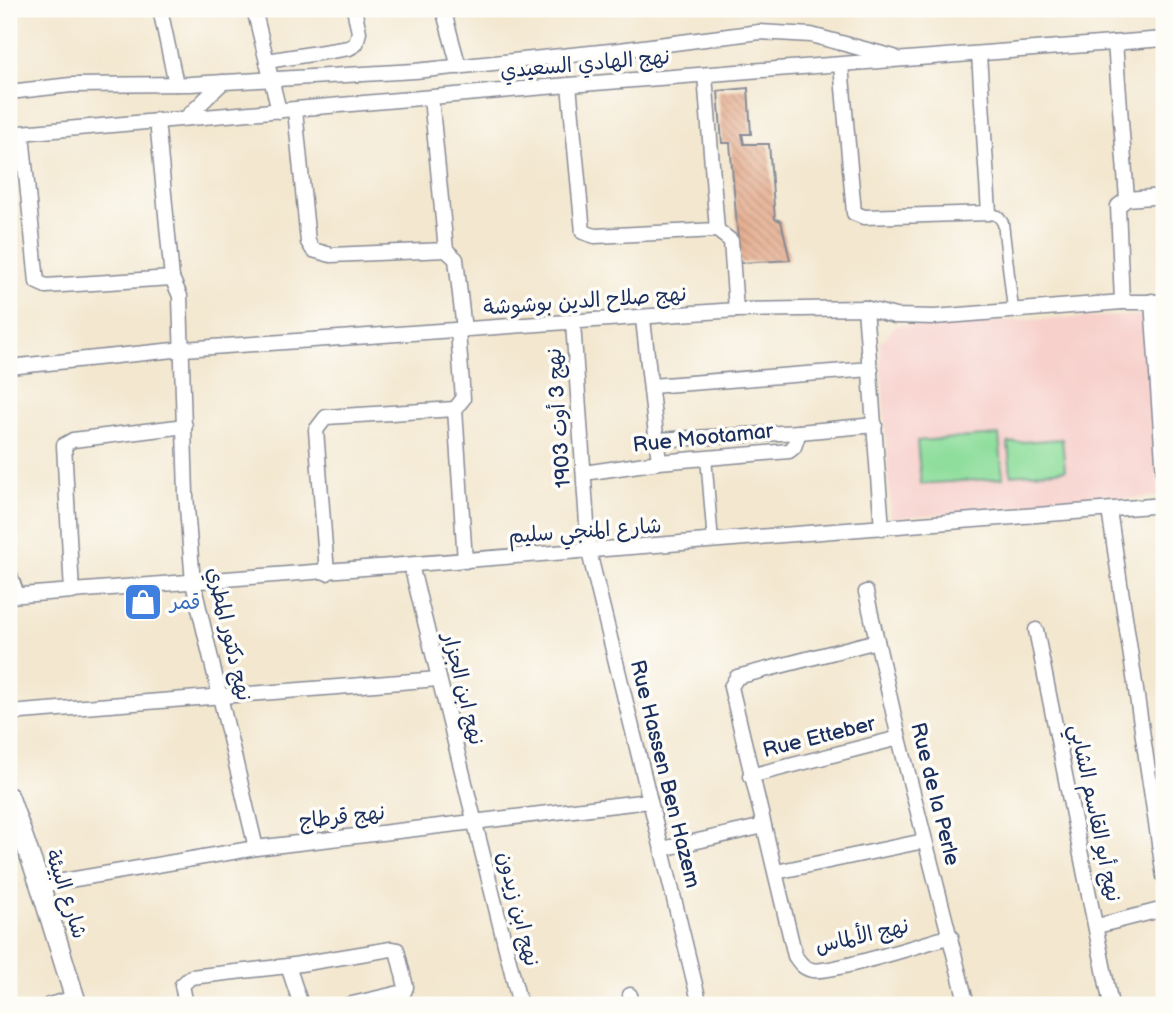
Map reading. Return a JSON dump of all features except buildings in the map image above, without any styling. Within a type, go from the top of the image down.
[{"type":"main road","name":"شارع البيئة","points":[[9,797],[40,884],[76,1002]]},
{"type":"street","points":[[160,9],[176,84]]},
{"type":"street","points":[[254,9],[279,111]]},
{"type":"street","points":[[267,61],[349,48],[356,44],[359,32],[354,9]]},
{"type":"street","points":[[443,9],[459,67]]},
{"type":"street","points":[[9,92],[71,85],[223,82],[459,67],[759,32],[811,35],[904,60]]},
{"type":"street","name":"نهج الهادي السعيدي","points":[[15,134],[569,85],[1164,39]]},
{"type":"street","points":[[1115,43],[1127,199]]},
{"type":"street","points":[[979,54],[989,214]]},
{"type":"street","points":[[841,65],[854,213],[864,217],[998,216],[1003,223],[1013,309]]},
{"type":"street","points":[[705,75],[718,230]]},
{"type":"street","points":[[187,117],[223,82]]},
{"type":"street","points":[[569,85],[583,232],[595,236],[718,230],[731,241],[736,310]]},
{"type":"street","points":[[431,97],[446,250],[456,259],[463,399],[455,409],[465,561]]},
{"type":"street","points":[[295,110],[308,243],[313,250],[331,255],[446,250]]},
{"type":"street","name":"نهج دكتور المطري","points":[[157,120],[172,278],[180,296],[184,349],[186,495],[193,583],[256,848]]},
{"type":"street","points":[[15,134],[37,282],[46,286],[172,278]]},
{"type":"street","points":[[1122,302],[1116,213],[1120,203],[1127,199],[1164,196]]},
{"type":"street","points":[[1158,302],[1164,475]]},
{"type":"street","name":"نهج صلاح الدين بوشوشة","points":[[9,367],[184,349],[643,319],[736,310],[865,308],[895,316],[934,317],[1013,309],[1158,302]]},
{"type":"street","points":[[865,308],[882,528]]},
{"type":"street","points":[[643,319],[659,461]]},
{"type":"street","name":"نهج 3 أوت 1903","points":[[573,323],[589,552]]},
{"type":"street","points":[[651,386],[871,369]]},
{"type":"street","points":[[327,573],[316,430],[321,420],[326,417],[455,409]]},
{"type":"street","points":[[799,432],[875,425]]},
{"type":"street","points":[[72,592],[64,445],[74,440],[185,426]]},
{"type":"street","name":"Rue Mootamar","points":[[584,473],[659,461],[789,451],[794,447],[799,432],[657,440]]},
{"type":"street","points":[[706,457],[713,542]]},
{"type":"street","name":"شارع المنجي سليم","points":[[13,596],[1164,505]]},
{"type":"street","points":[[1109,509],[1164,877]]},
{"type":"street","name":"Rue Hassen Ben Hazem","points":[[589,552],[700,1005]]},
{"type":"street","name":"نهج ابن الجزار","points":[[411,565],[474,823]]},
{"type":"street","points":[[9,572],[13,596]]},
{"type":"street","name":"Rue de la Perle","points":[[866,592],[924,841],[967,1005]]},
{"type":"street","name":"نهج أبو القاسم الشابي","points":[[1036,630],[1111,1005]]},
{"type":"street","name":"نهج الألماس","points":[[877,641],[737,677],[732,687],[750,776],[795,956],[803,966],[811,970],[836,968],[951,936]]},
{"type":"street","points":[[9,713],[438,679]]},
{"type":"street","name":"Rue Etteber","points":[[750,776],[899,738]]},
{"type":"street","name":"نهج قرطاج","points":[[40,884],[256,848],[649,801]]},
{"type":"street","name":"نهج ابن زيدون","points":[[474,823],[520,1005]]},
{"type":"street","points":[[662,849],[764,826]]},
{"type":"street","points":[[776,872],[924,841]]},
{"type":"street","points":[[1097,926],[1164,909]]},
{"type":"street","points":[[186,1005],[182,985],[191,977],[288,966],[391,948],[399,952],[406,987],[404,992],[348,1005]]},
{"type":"street","points":[[288,966],[301,1005]]},
{"type":"street","points":[[49,1005],[76,1002]]},
{"type":"shaded area","points":[[1147,315],[1159,496],[891,518],[880,343],[896,326]]},
{"type":"green space","points":[[999,435],[1003,478],[921,484],[917,441]]},
{"type":"green space","points":[[1062,439],[1065,470],[1011,475],[1008,443]]},
{"type":"place","name":"قمر","points":[[143,602]]}]
